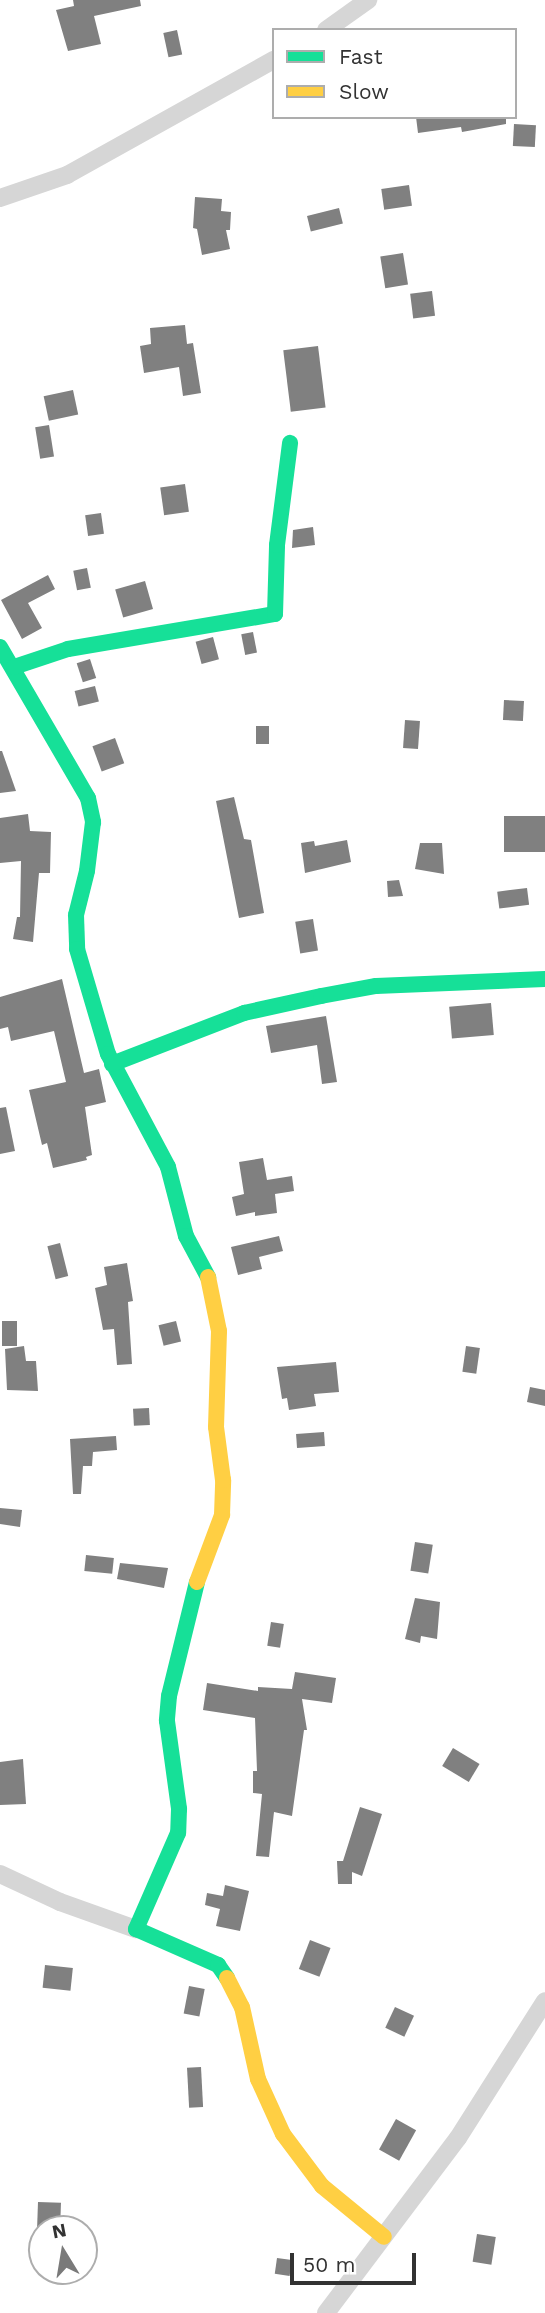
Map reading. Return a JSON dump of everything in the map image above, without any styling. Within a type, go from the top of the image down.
[{"type":"street","points":[[330,28],[368,0]]},
{"type":"street","points":[[0,198],[67,176],[272,61]]},
{"type":"street","points":[[13,667],[68,649],[215,622],[275,614],[277,545],[290,443]]},
{"type":"street","points":[[0,647],[34,709],[84,789],[92,812],[75,938],[97,1027],[112,1064],[168,1167],[186,1236],[207,1272],[219,1331],[215,1383],[216,1427],[223,1480],[222,1515],[193,1592],[168,1709],[168,1739],[179,1809],[178,1833],[136,1929]]},
{"type":"street","points":[[112,1064],[244,1013],[310,998],[376,986],[545,979]]},
{"type":"street","points":[[0,1874],[60,1902],[136,1929],[218,1965],[242,2007],[258,2079],[282,2134],[322,2186],[384,2237]]},
{"type":"street","points":[[326,2313],[458,2138],[545,2001]]},
{"type":"building","points":[[73,0],[140,0],[141,6],[94,16],[101,44],[68,51],[56,10],[74,6]]},
{"type":"building","points":[[177,30],[182,54],[169,57],[163,33]]},
{"type":"building","points":[[416,119],[506,119],[506,124],[462,132],[461,127],[418,133]]},
{"type":"building","points":[[514,124],[536,125],[535,147],[513,146]]},
{"type":"building","points":[[409,185],[412,206],[384,210],[381,189]]},
{"type":"building","points":[[195,197],[222,199],[221,211],[231,212],[230,230],[226,230],[230,249],[202,255],[197,229],[193,228]]},
{"type":"building","points":[[339,208],[343,224],[311,232],[307,216]]},
{"type":"building","points":[[403,253],[408,285],[385,288],[380,257]]},
{"type":"building","points":[[432,291],[435,316],[413,318],[410,294]]},
{"type":"building","points":[[185,325],[187,344],[193,343],[201,393],[183,396],[179,367],[144,373],[140,346],[151,344],[150,328]]},
{"type":"building","points":[[318,346],[326,408],[291,412],[283,350]]},
{"type":"building","points":[[73,390],[78,414],[49,421],[44,396]]},
{"type":"building","points":[[49,425],[54,457],[40,459],[35,427]]},
{"type":"building","points":[[185,484],[189,512],[164,515],[160,487]]},
{"type":"building","points":[[101,513],[104,534],[88,536],[85,515]]},
{"type":"building","points":[[313,527],[315,545],[292,548],[293,530]]},
{"type":"building","points":[[87,568],[91,588],[77,590],[73,571]]},
{"type":"building","points":[[48,575],[55,589],[28,603],[42,628],[22,639],[1,600]]},
{"type":"building","points":[[145,581],[153,609],[123,617],[115,590]]},
{"type":"building","points":[[253,632],[257,653],[245,655],[241,634]]},
{"type":"building","points":[[213,637],[219,659],[202,664],[196,642]]},
{"type":"building","points":[[90,659],[96,678],[83,682],[77,663]]},
{"type":"building","points":[[95,686],[99,702],[78,707],[75,691]]},
{"type":"building","points":[[504,700],[524,701],[523,721],[503,720]]},
{"type":"building","points":[[405,720],[420,721],[418,749],[403,748]]},
{"type":"building","points":[[256,726],[269,726],[269,744],[256,744]]},
{"type":"building","points":[[115,738],[124,763],[102,772],[92,746]]},
{"type":"building","points":[[2,751],[16,791],[0,793]]},
{"type":"building","points":[[234,797],[244,839],[251,840],[264,913],[239,918],[216,801]]},
{"type":"building","points":[[28,814],[30,831],[51,832],[50,873],[39,873],[33,942],[13,939],[17,917],[20,917],[21,861],[0,863],[0,818]]},
{"type":"building","points":[[504,816],[545,816],[545,852],[504,852]]},
{"type":"building","points":[[347,840],[351,862],[305,873],[301,843],[314,841],[315,846]]},
{"type":"building","points":[[420,843],[442,843],[444,874],[415,869]]},
{"type":"building","points":[[399,880],[403,896],[388,897],[387,881]]},
{"type":"building","points":[[527,888],[529,905],[499,909],[497,892]]},
{"type":"building","points":[[313,919],[318,951],[300,953],[295,922]]},
{"type":"building","points":[[62,979],[84,1073],[99,1069],[106,1102],[85,1107],[92,1155],[86,1157],[87,1160],[53,1168],[47,1143],[42,1145],[29,1090],[66,1082],[54,1031],[11,1041],[8,1027],[0,1029],[0,997]]},
{"type":"building","points":[[491,1003],[494,1035],[452,1039],[449,1007]]},
{"type":"building","points":[[326,1016],[337,1082],[322,1084],[317,1045],[271,1053],[266,1026]]},
{"type":"building","points":[[6,1107],[15,1151],[0,1154],[0,1108]]},
{"type":"building","points":[[263,1158],[267,1180],[292,1176],[294,1191],[275,1194],[277,1213],[255,1216],[255,1212],[236,1216],[232,1197],[244,1194],[239,1162]]},
{"type":"building","points":[[279,1236],[283,1251],[259,1257],[262,1269],[238,1275],[231,1247]]},
{"type":"building","points":[[60,1243],[68,1276],[56,1279],[47,1246]]},
{"type":"building","points":[[127,1263],[133,1301],[128,1302],[132,1364],[117,1365],[114,1329],[103,1330],[95,1288],[107,1285],[104,1267]]},
{"type":"building","points":[[2,1321],[17,1321],[17,1346],[2,1346]]},
{"type":"building","points":[[176,1321],[181,1341],[164,1346],[159,1325]]},
{"type":"building","points":[[24,1346],[26,1361],[36,1361],[38,1391],[7,1390],[5,1349]]},
{"type":"building","points":[[466,1346],[480,1348],[476,1374],[462,1372]]},
{"type":"building","points":[[336,1362],[339,1392],[314,1394],[316,1406],[289,1410],[287,1398],[282,1399],[277,1367]]},
{"type":"building","points":[[530,1387],[545,1390],[545,1406],[527,1402]]},
{"type":"building","points":[[149,1408],[150,1425],[134,1426],[133,1409]]},
{"type":"building","points":[[324,1432],[325,1446],[297,1448],[296,1434]]},
{"type":"building","points":[[116,1436],[117,1450],[93,1452],[92,1466],[83,1466],[81,1494],[73,1494],[70,1439]]},
{"type":"building","points":[[0,1508],[22,1510],[20,1527],[0,1524]]},
{"type":"building","points":[[415,1542],[433,1545],[428,1573],[410,1571]]},
{"type":"building","points":[[86,1555],[114,1558],[112,1574],[84,1571]]},
{"type":"building","points":[[120,1563],[168,1568],[164,1588],[117,1579]]},
{"type":"building","points":[[415,1598],[440,1602],[437,1639],[421,1636],[420,1643],[405,1639]]},
{"type":"building","points":[[271,1622],[284,1624],[280,1648],[267,1646]]},
{"type":"building","points":[[295,1672],[336,1678],[332,1703],[302,1699],[307,1730],[304,1730],[292,1816],[274,1812],[269,1857],[256,1856],[262,1794],[253,1793],[253,1771],[257,1771],[255,1718],[203,1710],[207,1683],[258,1691],[258,1687],[292,1689]]},
{"type":"building","points":[[453,1748],[480,1764],[469,1782],[442,1766]]},
{"type":"building","points":[[23,1759],[26,1804],[0,1805],[0,1762]]},
{"type":"building","points":[[360,1807],[382,1814],[362,1876],[352,1872],[352,1884],[338,1884],[337,1861],[343,1861]]},
{"type":"building","points":[[225,1885],[249,1891],[240,1931],[216,1926],[220,1909],[205,1905],[207,1893],[223,1896]]},
{"type":"building","points":[[310,1940],[331,1948],[319,1977],[299,1969]]},
{"type":"building","points":[[45,1965],[73,1968],[70,1991],[43,1988]]},
{"type":"building","points":[[189,1986],[205,1989],[199,2017],[184,2013]]},
{"type":"building","points":[[395,2007],[414,2016],[404,2037],[385,2028]]},
{"type":"building","points":[[201,2067],[203,2107],[189,2108],[187,2068]]},
{"type":"building","points":[[396,2119],[416,2130],[399,2161],[379,2150]]},
{"type":"building","points":[[38,2202],[61,2203],[61,2215],[38,2215]]},
{"type":"building","points":[[477,2234],[496,2237],[491,2265],[473,2262]]},
{"type":"building","points":[[277,2258],[292,2260],[290,2276],[275,2274]]},
{"type":"traffic: fast","points":[[14,667],[68,649],[275,614],[277,545],[290,443]]},
{"type":"traffic: fast","points":[[0,647],[88,798],[93,822],[87,871],[76,915],[77,949],[108,1054],[168,1167],[186,1236],[208,1277]]},
{"type":"traffic: fast","points":[[112,1064],[244,1013],[321,996],[376,986],[545,979]]},
{"type":"traffic: fast","points":[[197,1582],[169,1696],[167,1721],[179,1809],[178,1833],[136,1929],[218,1965],[227,1978]]},
{"type":"traffic: slow","points":[[197,1582],[222,1515],[223,1480],[216,1427],[219,1331],[208,1277]]},
{"type":"traffic: slow","points":[[227,1978],[242,2007],[258,2079],[283,2134],[322,2186],[384,2237]]}]
